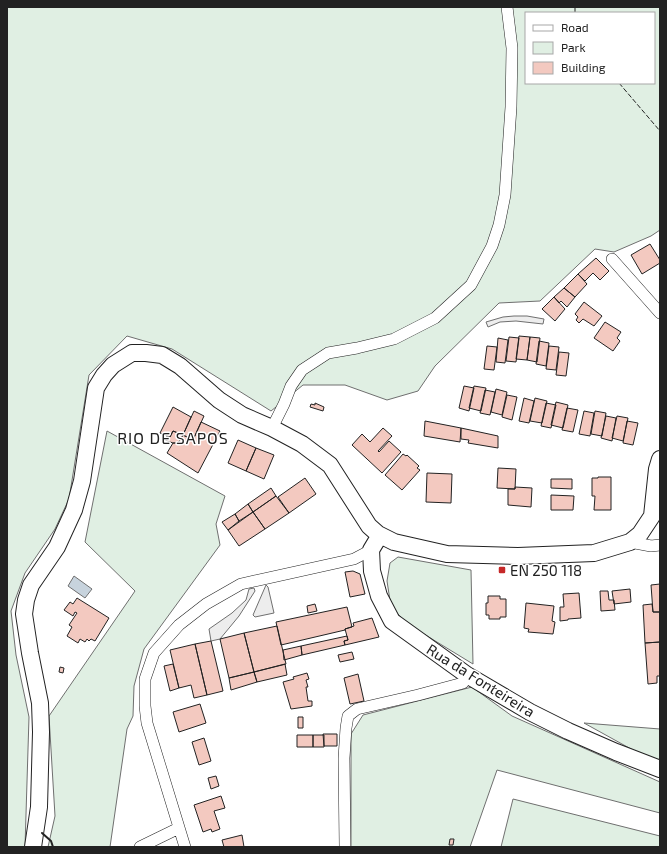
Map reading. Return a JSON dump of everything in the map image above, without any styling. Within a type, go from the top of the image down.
[{"type":"main road","points":[[33,847],[39,807],[42,732],[40,703],[24,614],[26,600],[31,585],[57,547],[74,510],[82,482],[96,388],[104,375],[113,365],[132,354],[146,353],[162,355],[180,366],[219,400],[242,415],[272,428],[302,444],[330,465],[369,526],[380,535],[394,542],[447,554],[518,556],[594,553],[630,542],[640,534],[652,516],[660,460]]},
{"type":"main road","points":[[371,550],[380,535]]},
{"type":"main road","name":"Rua da Fonteireira","points":[[371,550],[372,571],[379,596],[392,621],[467,675],[530,712],[568,731],[660,769]]},
{"type":"street","points":[[272,428],[291,386],[302,370],[328,354],[394,339],[435,318],[471,285],[492,246],[497,232],[505,195],[512,107],[512,48],[507,7]]},
{"type":"street","points":[[612,259],[660,313]]},
{"type":"street","points":[[630,542],[651,546],[660,545]]},
{"type":"street","points":[[185,847],[147,723],[145,706],[145,679],[154,653],[184,621],[206,604],[241,584],[354,559],[371,550]]},
{"type":"street","points":[[344,847],[344,758],[348,716],[357,709],[463,683],[467,675]]},
{"type":"street","points":[[140,847],[179,828]]},
{"type":"green space","points":[[7,7],[660,7],[660,230],[651,236],[614,252],[595,249],[540,301],[499,303],[435,366],[418,391],[387,400],[345,385],[303,385],[271,411],[172,349],[127,336],[89,375],[69,499],[55,529],[25,573],[11,611],[16,655],[29,717],[25,847],[7,847]]},
{"type":"green space","points":[[107,431],[225,496],[216,524],[220,545],[144,649],[134,686],[133,716],[127,729],[110,847],[48,847],[55,816],[49,716],[135,591],[85,542]]},
{"type":"green space","points":[[398,557],[471,570],[473,664],[409,625],[391,607],[387,581],[390,563]]},
{"type":"green space","points":[[472,687],[512,716],[660,782],[660,813],[497,770],[470,847],[351,847],[351,734],[363,715]]},
{"type":"green space","points":[[584,723],[660,729],[660,765]]},
{"type":"green space","points":[[513,799],[660,836],[660,847],[501,847]]},
{"type":"shaded area","points":[[527,316],[544,319],[543,324],[516,321],[500,322],[488,327],[486,322],[503,317]]},
{"type":"shaded area","points":[[74,576],[92,589],[85,598],[68,586]]},
{"type":"shaded area","points":[[266,585],[268,587],[274,613],[255,617],[253,615]]},
{"type":"shaded area","points":[[254,588],[255,591],[239,616],[220,639],[211,641],[209,629],[232,613],[246,600],[249,589]]},
{"type":"building","points":[[650,244],[660,260],[660,263],[642,274],[631,255]]},
{"type":"building","points":[[596,258],[609,271],[600,280],[593,273],[585,281],[578,274]]},
{"type":"building","points":[[578,274],[587,284],[575,297],[564,288]]},
{"type":"building","points":[[564,288],[575,297],[567,307],[561,301],[559,303],[554,297]]},
{"type":"building","points":[[554,297],[565,309],[555,321],[542,309]]},
{"type":"building","points":[[584,302],[602,316],[594,326],[583,319],[579,323],[576,320],[578,317],[575,314]]},
{"type":"building","points":[[605,322],[621,332],[617,338],[620,341],[613,351],[594,338]]},
{"type":"building","points":[[519,336],[530,337],[527,360],[516,359]]},
{"type":"building","points":[[509,337],[519,338],[516,362],[506,361]]},
{"type":"building","points":[[530,337],[540,338],[537,362],[527,360]]},
{"type":"building","points":[[498,338],[508,340],[505,363],[496,362]]},
{"type":"building","points":[[539,341],[549,343],[546,366],[536,364]]},
{"type":"building","points":[[487,346],[497,347],[494,370],[484,369]]},
{"type":"building","points":[[549,346],[559,347],[556,370],[546,369]]},
{"type":"building","points":[[559,352],[569,353],[566,376],[556,375]]},
{"type":"building","points":[[464,386],[474,388],[469,411],[459,408]]},
{"type":"building","points":[[474,386],[486,388],[481,411],[469,408]]},
{"type":"building","points":[[496,389],[507,392],[502,415],[491,412]]},
{"type":"building","points":[[485,390],[495,392],[490,415],[480,413]]},
{"type":"building","points":[[507,395],[517,397],[512,420],[502,417]]},
{"type":"building","points":[[524,398],[534,401],[529,423],[519,421]]},
{"type":"building","points":[[535,398],[547,401],[542,423],[530,421]]},
{"type":"building","points":[[556,402],[568,405],[563,428],[551,425]]},
{"type":"building","points":[[315,403],[324,407],[323,411],[310,407],[311,404],[315,405]]},
{"type":"building","points":[[546,403],[556,405],[551,428],[541,426]]},
{"type":"building","points":[[173,407],[191,417],[183,435],[173,431],[170,437],[160,433]]},
{"type":"building","points":[[567,408],[578,410],[573,432],[562,430]]},
{"type":"building","points":[[194,411],[204,416],[193,440],[183,435]]},
{"type":"building","points":[[584,411],[594,413],[590,436],[579,434]]},
{"type":"building","points":[[595,411],[606,413],[602,436],[591,434]]},
{"type":"building","points":[[606,416],[616,418],[612,441],[601,438]]},
{"type":"building","points":[[617,416],[628,418],[623,441],[612,438]]},
{"type":"building","points":[[425,421],[461,428],[460,442],[424,436]]},
{"type":"building","points":[[627,421],[638,423],[633,445],[623,443]]},
{"type":"building","points":[[201,422],[220,431],[198,473],[167,453],[173,443],[178,443],[183,435],[193,440]]},
{"type":"building","points":[[383,428],[392,436],[378,451],[379,452],[389,441],[401,452],[382,473],[352,445],[362,434],[370,442]]},
{"type":"building","points":[[461,428],[498,436],[498,448],[468,443],[469,440],[461,439]]},
{"type":"building","points":[[173,431],[183,435],[178,443],[165,440],[167,436],[170,437]]},
{"type":"building","points":[[238,440],[256,448],[246,471],[228,463]]},
{"type":"building","points":[[256,448],[274,455],[264,479],[246,471]]},
{"type":"building","points":[[403,454],[406,456],[407,455],[419,466],[417,468],[420,470],[402,490],[385,475]]},
{"type":"building","points":[[498,468],[516,469],[515,489],[497,488]]},
{"type":"building","points":[[427,473],[452,474],[451,503],[426,502]]},
{"type":"building","points":[[611,477],[611,510],[594,510],[595,496],[592,496],[592,478]]},
{"type":"building","points":[[305,478],[316,494],[289,513],[278,497]]},
{"type":"building","points":[[551,479],[572,479],[572,489],[551,488]]},
{"type":"building","points":[[515,487],[532,488],[531,507],[508,505],[508,489],[515,489]]},
{"type":"building","points":[[271,488],[276,496],[253,512],[248,504]]},
{"type":"building","points":[[551,495],[574,496],[573,510],[551,510]]},
{"type":"building","points":[[276,496],[289,513],[265,529],[253,512]]},
{"type":"building","points":[[248,504],[253,512],[239,521],[235,514]]},
{"type":"building","points":[[253,512],[265,529],[239,546],[228,530]]},
{"type":"building","points":[[235,514],[239,521],[228,530],[222,522]]},
{"type":"building","points":[[353,571],[360,574],[365,594],[350,597],[345,572]]},
{"type":"building","points":[[660,584],[660,612],[653,612],[651,585]]},
{"type":"building","points":[[630,589],[631,602],[614,604],[612,591]]},
{"type":"building","points":[[600,591],[608,591],[609,600],[614,600],[615,610],[601,611]]},
{"type":"building","points":[[579,593],[581,618],[560,621],[560,607],[564,607],[563,594]]},
{"type":"building","points":[[488,596],[500,596],[500,599],[506,599],[506,617],[500,617],[500,619],[489,619],[489,615],[486,615],[486,603],[488,603]]},
{"type":"building","points":[[77,598],[109,618],[95,641],[91,639],[89,641],[87,639],[85,642],[80,639],[78,643],[67,636],[72,627],[69,625],[77,613],[75,612],[73,616],[64,610],[70,602],[73,604]]},
{"type":"building","points":[[526,603],[554,606],[552,621],[555,622],[553,634],[528,632],[529,629],[524,628]]},
{"type":"building","points":[[315,604],[317,611],[308,613],[307,606]]},
{"type":"building","points":[[652,604],[653,612],[660,612],[660,642],[645,643],[643,605]]},
{"type":"building","points":[[347,607],[352,627],[281,645],[276,622]]},
{"type":"building","points":[[372,618],[379,637],[345,645],[344,641],[348,640],[345,629],[354,626],[353,623]]},
{"type":"building","points":[[277,626],[286,664],[254,672],[244,633]]},
{"type":"building","points":[[244,633],[254,672],[229,678],[220,639]]},
{"type":"building","points":[[347,636],[348,640],[344,641],[345,645],[302,655],[301,646]]},
{"type":"building","points":[[211,641],[223,691],[207,695],[195,644]]},
{"type":"building","points":[[660,642],[660,676],[657,676],[657,683],[648,684],[645,643]]},
{"type":"building","points":[[195,644],[207,695],[194,698],[191,685],[179,688],[170,650]]},
{"type":"building","points":[[301,646],[302,655],[284,660],[283,650]]},
{"type":"building","points":[[352,652],[354,659],[340,662],[338,655]]},
{"type":"building","points":[[173,664],[179,688],[170,691],[164,666]]},
{"type":"building","points":[[285,664],[287,675],[257,682],[254,672]]},
{"type":"building","points":[[60,667],[64,668],[63,673],[59,672]]},
{"type":"building","points":[[254,672],[257,682],[231,690],[229,678]]},
{"type":"building","points":[[307,673],[309,679],[306,680],[308,687],[306,687],[308,701],[312,701],[312,706],[291,709],[283,682]]},
{"type":"building","points":[[358,674],[364,701],[350,704],[344,678]]},
{"type":"building","points":[[200,704],[206,723],[179,732],[173,712]]},
{"type":"building","points":[[298,717],[303,717],[303,728],[298,728]]},
{"type":"building","points":[[323,734],[337,734],[337,746],[324,746]]},
{"type":"building","points":[[297,735],[313,735],[313,747],[297,747]]},
{"type":"building","points":[[313,735],[324,735],[324,747],[313,747]]},
{"type":"building","points":[[204,738],[211,761],[199,765],[192,742]]},
{"type":"building","points":[[216,776],[219,786],[211,789],[208,778]]},
{"type":"building","points":[[221,796],[225,808],[214,811],[220,829],[212,832],[211,829],[203,832],[194,805]]},
{"type":"building","points":[[242,835],[244,847],[224,847],[222,840]]},
{"type":"building","points":[[450,839],[454,839],[453,845],[449,845]]},
{"type":"fence","points":[[575,7],[575,12]]},
{"type":"fence","points":[[620,84],[660,131]]},
{"type":"wall","points":[[42,833],[51,841],[53,847]]},
{"type":"place","name":"EN 250 118","points":[[502,570]]},
{"type":"district","name":"RIO DE SAPOS","points":[[173,437]]}]
